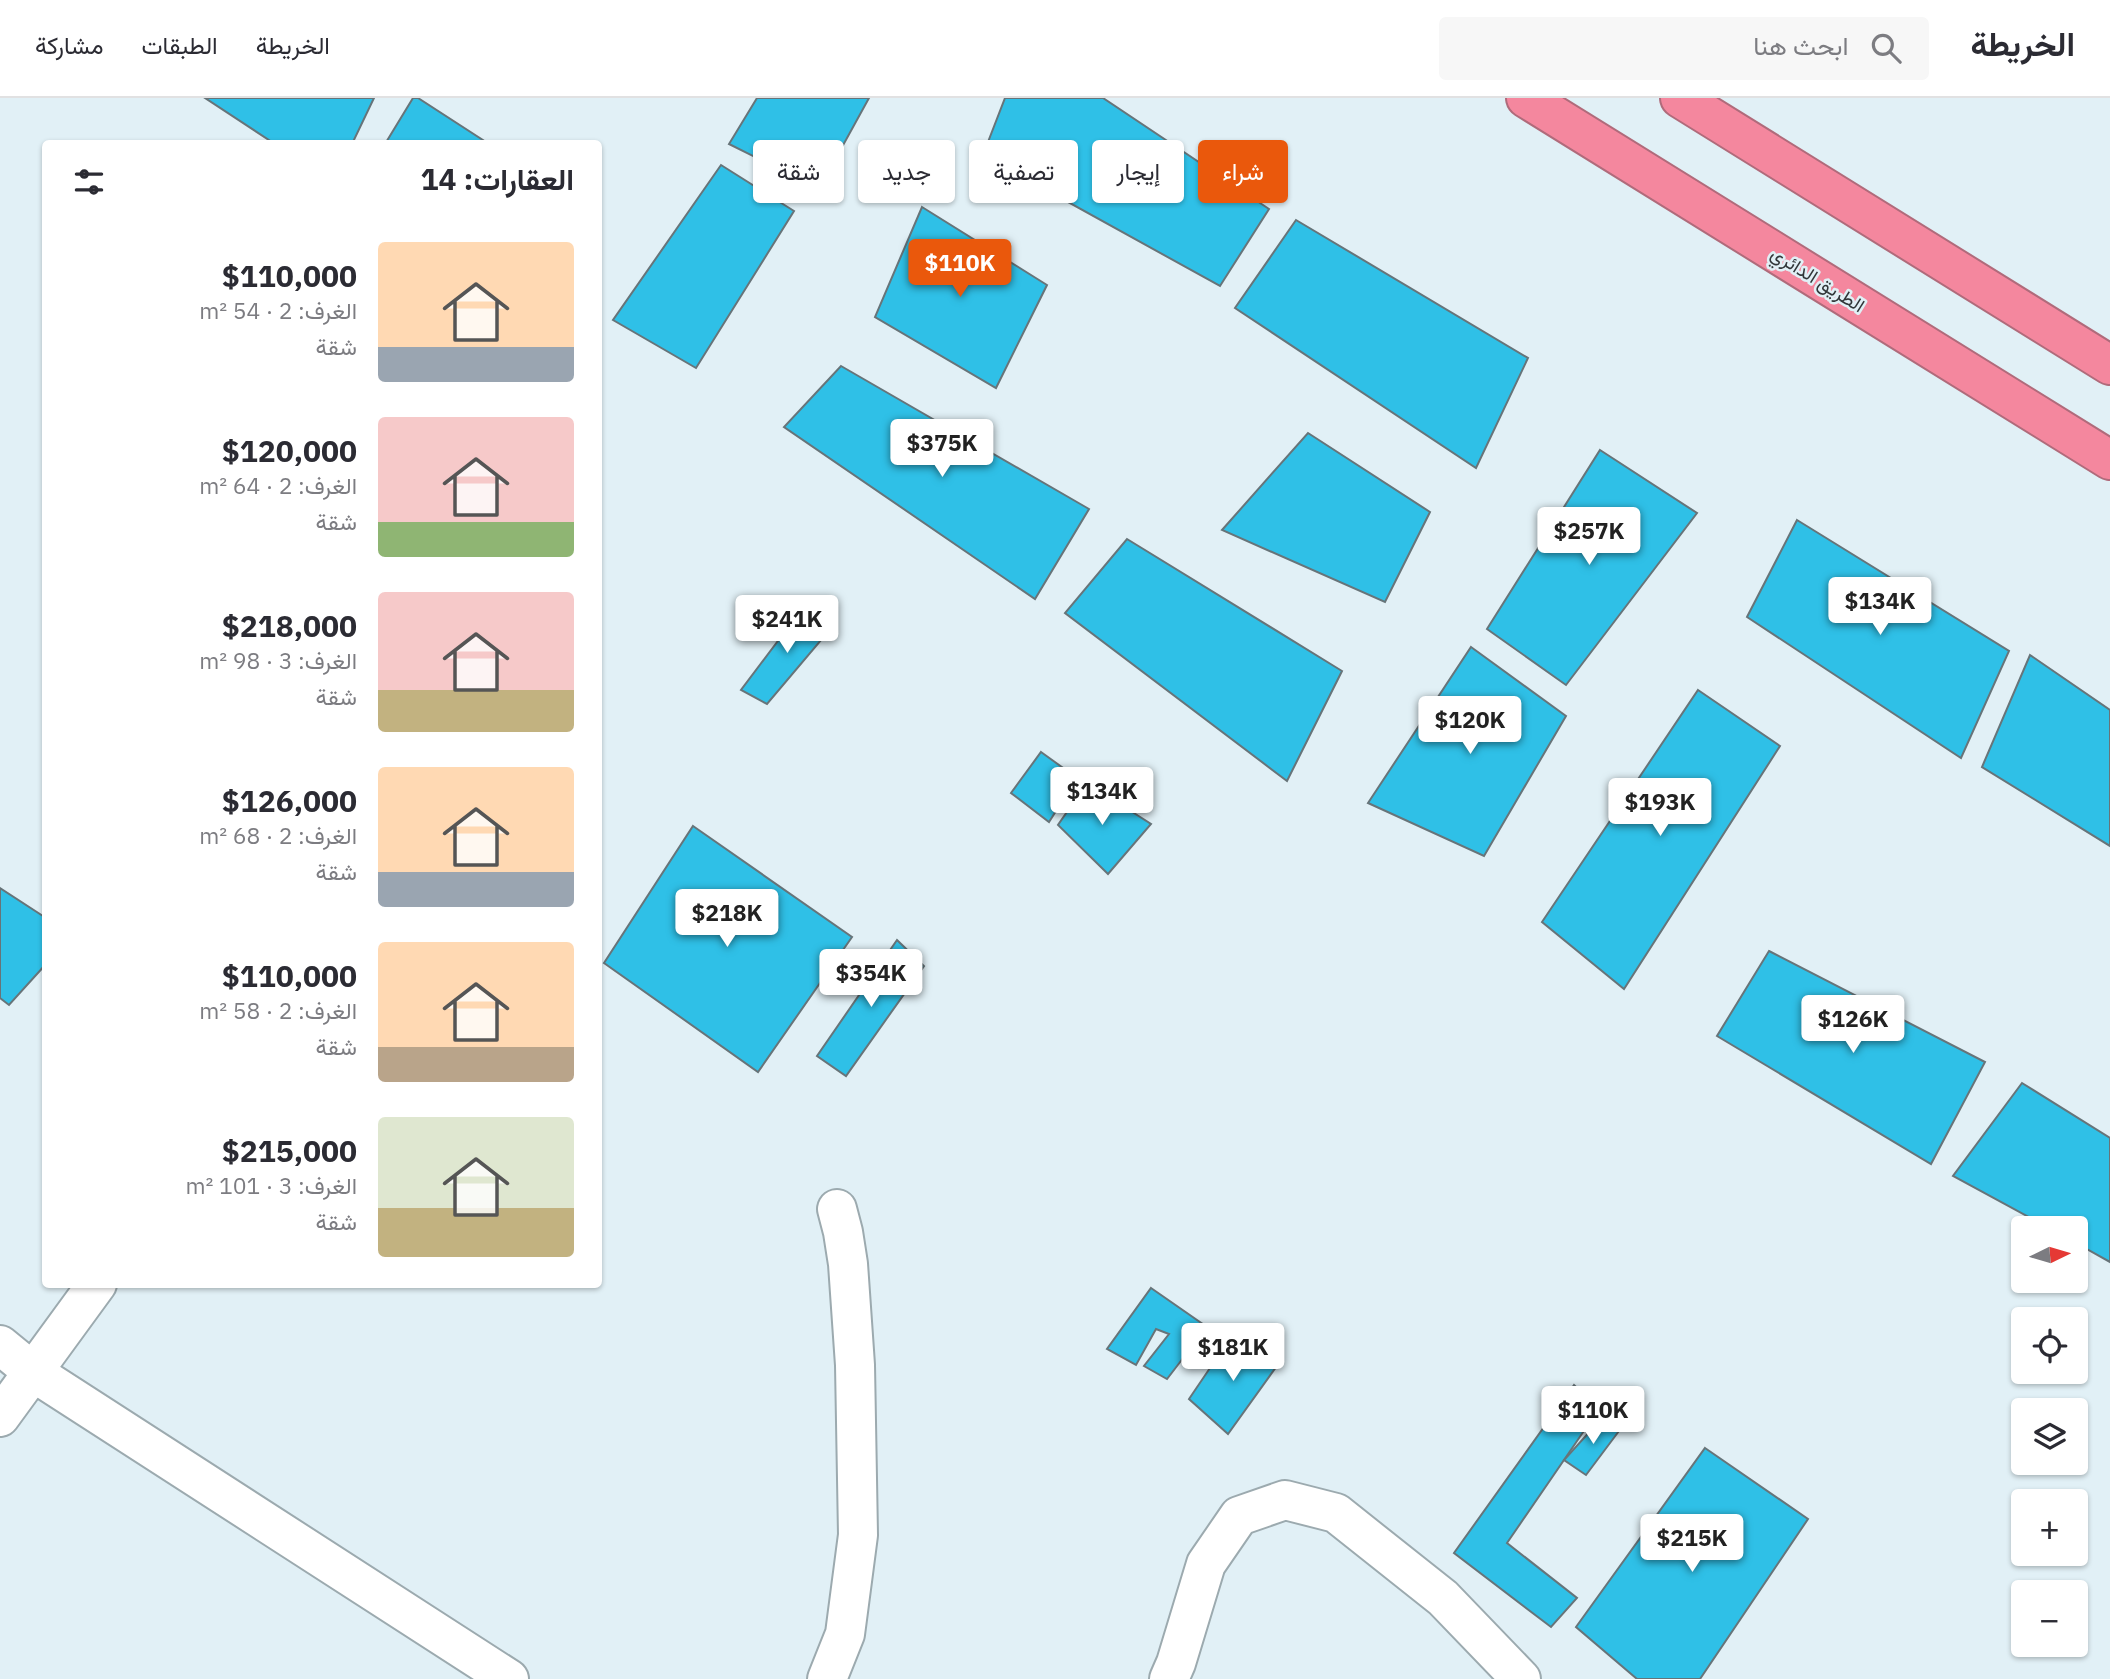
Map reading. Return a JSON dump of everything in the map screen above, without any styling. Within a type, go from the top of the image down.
[{"type":"highway","name":"الطريق الدائري","points":[[1526,98],[2110,460]]},
{"type":"highway","points":[[1680,98],[2110,365]]},
{"type":"lane","points":[[827,1679],[845,1634],[858,1535],[855,1365],[848,1264],[837,1209]]},
{"type":"lane","points":[[0,1417],[94,1288]]},
{"type":"lane","points":[[0,1345],[33,1371],[509,1679]]},
{"type":"lane","points":[[1169,1679],[1206,1564],[1239,1516],[1284,1500],[1336,1513],[1443,1598],[1521,1679]]},
{"type":"building","points":[[205,98],[374,98],[354,140],[269,140]]},
{"type":"building","points":[[413,98],[418,98],[483,140],[387,140]]},
{"type":"building","points":[[757,98],[869,98],[844,144],[844,140],[753,140],[753,156],[729,144]]},
{"type":"building","points":[[1005,98],[1103,98],[1166,140],[1092,140],[1092,203],[1184,203],[1184,152],[1198,162],[1198,203],[1260,203],[1269,209],[1220,286],[1070,203],[1078,203],[1078,140],[989,140]]},
{"type":"building","points":[[721,165],[753,185],[753,203],[781,203],[794,211],[696,368],[613,320]]},
{"type":"building","points":[[922,207],[1047,285],[996,388],[875,317]]},
{"type":"building","points":[[1296,220],[1528,358],[1476,468],[1235,308]]},
{"type":"building","points":[[841,366],[1089,509],[1035,599],[784,427]]},
{"type":"building","points":[[1308,433],[1430,512],[1385,602],[1222,530]]},
{"type":"building","points":[[1600,450],[1697,513],[1566,685],[1487,629]]},
{"type":"building","points":[[1797,520],[2009,651],[1961,758],[1747,617]]},
{"type":"building","points":[[1127,539],[1342,671],[1287,781],[1065,613]]},
{"type":"building","points":[[805,605],[833,626],[767,704],[741,690]]},
{"type":"building","points":[[1471,647],[1566,716],[1484,856],[1368,803]]},
{"type":"building","points":[[2030,655],[2110,710],[2110,846],[1982,767]]},
{"type":"building","points":[[1698,690],[1780,746],[1624,989],[1542,922]]},
{"type":"building","points":[[1041,752],[1077,778],[1049,822],[1011,793]]},
{"type":"building","points":[[1087,783],[1151,824],[1108,874],[1058,825]]},
{"type":"building","points":[[693,826],[852,937],[758,1072],[604,963]]},
{"type":"building","points":[[0,888],[42,915],[42,968],[9,1005],[0,998]]},
{"type":"building","points":[[897,940],[924,966],[846,1076],[817,1056]]},
{"type":"building","points":[[1769,951],[1985,1062],[1931,1164],[1717,1036]]},
{"type":"building","points":[[2022,1083],[2110,1138],[2110,1262],[2088,1250],[2088,1216],[2027,1216],[1953,1176]]},
{"type":"building","points":[[1151,1288],[1207,1327],[1167,1379],[1144,1366],[1169,1334],[1156,1329],[1136,1365],[1107,1349]]},
{"type":"building","points":[[1233,1334],[1279,1363],[1228,1434],[1189,1399]]},
{"type":"building","points":[[1574,1385],[1599,1409],[1507,1543],[1577,1598],[1551,1627],[1454,1553]]},
{"type":"building","points":[[1602,1418],[1622,1427],[1586,1475],[1564,1460]]},
{"type":"building","points":[[1705,1448],[1808,1519],[1700,1679],[1637,1679],[1576,1627]]}]
